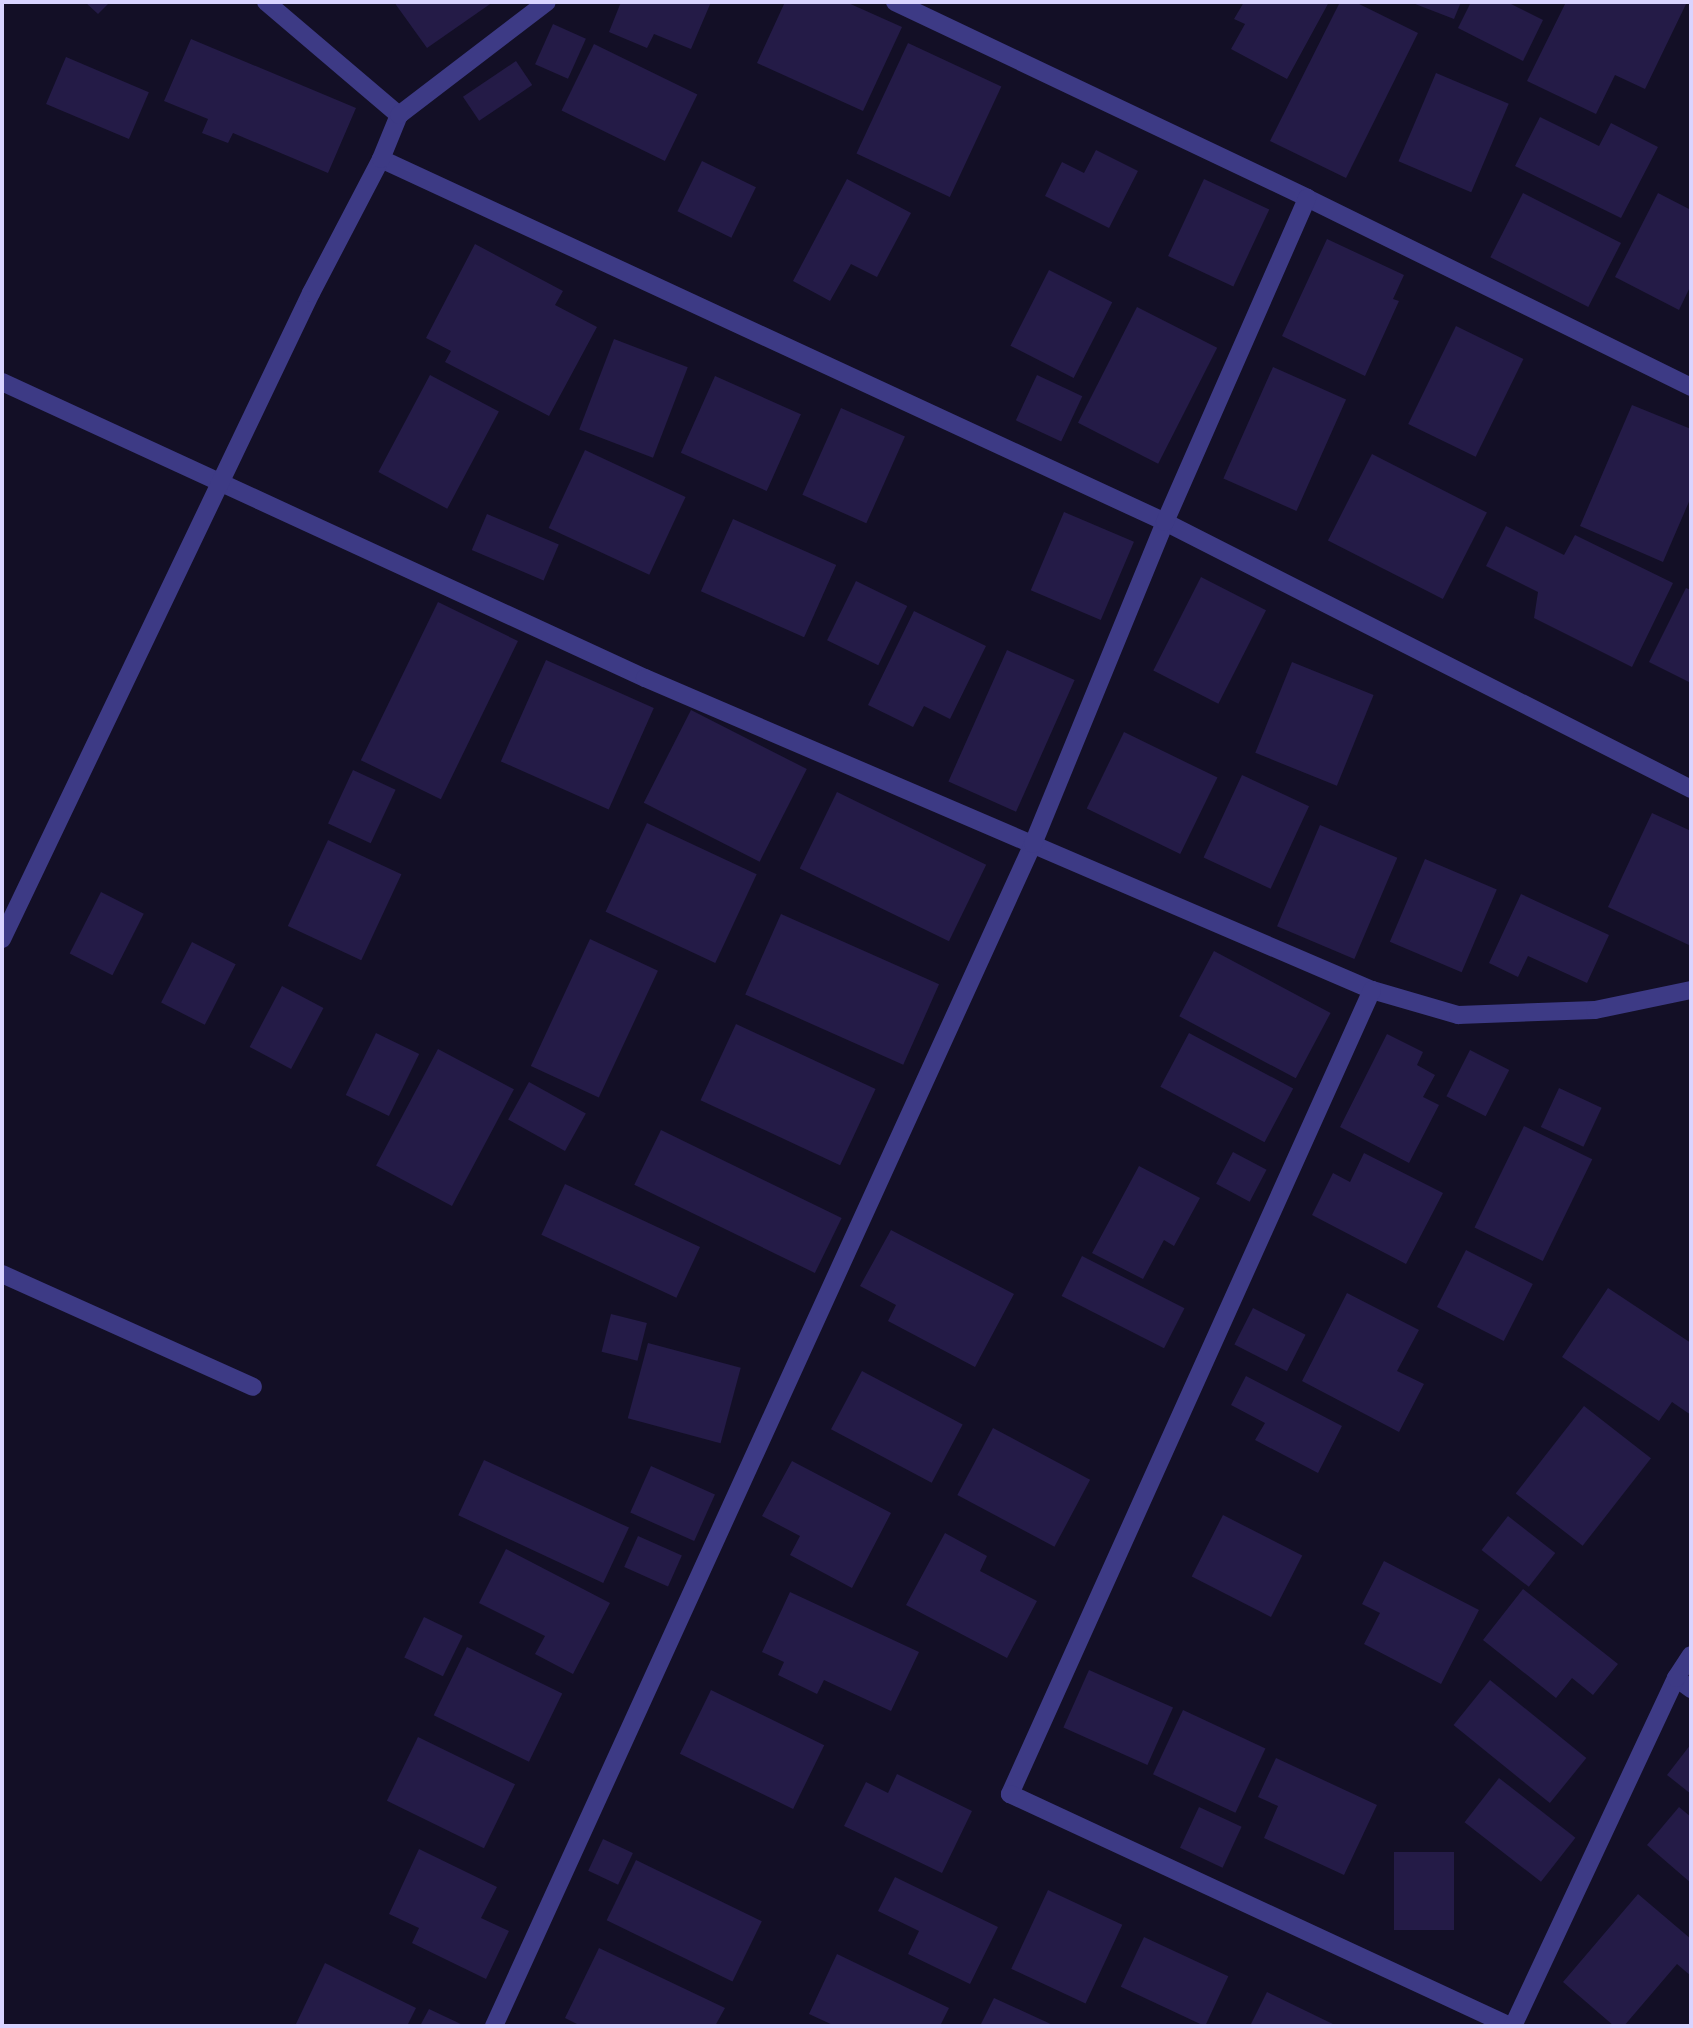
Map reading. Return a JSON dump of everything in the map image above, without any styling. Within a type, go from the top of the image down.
[{"type":"street","points":[[266,2],[399,115]]},
{"type":"street","points":[[2,939],[311,293],[381,159],[399,115],[547,2]]},
{"type":"street","points":[[895,2],[1307,198],[1691,387]]},
{"type":"street","points":[[381,159],[1165,522],[1691,789]]},
{"type":"street","points":[[494,2026],[1033,844],[1165,522],[1307,198]]},
{"type":"street","points":[[2,382],[645,678],[1372,990],[1458,1015],[1595,1010],[1691,989]]},
{"type":"street","points":[[1372,990],[1010,1794],[1511,2026],[1676,1678],[1691,1655]]},
{"type":"street","points":[[2,1274],[253,1387]]},
{"type":"street","points":[[1676,1678],[1691,1689]]},
{"type":"building","points":[[85,2],[110,2],[98,14]]},
{"type":"building","points":[[394,2],[493,2],[427,48]]},
{"type":"building","points":[[621,2],[711,2],[691,49],[654,34],[647,48],[609,32]]},
{"type":"building","points":[[785,2],[846,2],[902,27],[863,111],[757,63]]},
{"type":"building","points":[[1244,2],[1329,2],[1287,79],[1231,49],[1245,24],[1234,19]]},
{"type":"building","points":[[1340,2],[1355,2],[1418,33],[1346,178],[1270,141]]},
{"type":"building","points":[[1410,2],[1461,2],[1454,19]]},
{"type":"building","points":[[1471,2],[1507,2],[1543,20],[1523,61],[1458,28]]},
{"type":"building","points":[[1566,2],[1687,2],[1645,89],[1615,75],[1596,114],[1527,81]]},
{"type":"building","points":[[553,24],[586,39],[568,79],[535,64]]},
{"type":"building","points":[[191,39],[356,108],[328,173],[233,133],[228,143],[202,133],[208,119],[164,101]]},
{"type":"building","points":[[908,43],[1001,87],[950,197],[856,154]]},
{"type":"building","points":[[594,44],[697,94],[665,161],[562,111]]},
{"type":"building","points":[[66,57],[149,92],[129,139],[46,104]]},
{"type":"building","points":[[516,61],[532,85],[479,121],[463,97]]},
{"type":"building","points":[[1436,73],[1509,104],[1471,192],[1398,161]]},
{"type":"building","points":[[1540,117],[1599,146],[1611,123],[1658,147],[1621,218],[1515,166]]},
{"type":"building","points":[[1096,150],[1138,171],[1109,228],[1045,196],[1062,162],[1084,173]]},
{"type":"building","points":[[702,161],[756,187],[731,238],[677,211]]},
{"type":"building","points":[[847,179],[911,213],[877,277],[851,264],[830,301],[793,281]]},
{"type":"building","points":[[1204,179],[1269,209],[1233,286],[1168,256]]},
{"type":"building","points":[[1523,193],[1621,243],[1588,307],[1490,257]]},
{"type":"building","points":[[1658,193],[1691,210],[1691,285],[1679,310],[1615,277]]},
{"type":"building","points":[[1327,239],[1404,275],[1393,299],[1399,301],[1365,376],[1282,336]]},
{"type":"building","points":[[475,244],[563,291],[555,305],[597,327],[549,416],[445,362],[451,351],[426,338]]},
{"type":"building","points":[[1049,270],[1112,302],[1074,378],[1010,346]]},
{"type":"building","points":[[1137,307],[1217,348],[1158,464],[1078,423]]},
{"type":"building","points":[[1456,326],[1523,359],[1476,457],[1408,424]]},
{"type":"building","points":[[614,339],[688,367],[653,458],[579,430]]},
{"type":"building","points":[[1273,367],[1346,400],[1296,511],[1223,478]]},
{"type":"building","points":[[430,375],[499,412],[447,509],[378,472]]},
{"type":"building","points":[[1037,375],[1082,396],[1061,441],[1016,420]]},
{"type":"building","points":[[715,376],[801,414],[767,491],[681,453]]},
{"type":"building","points":[[1632,405],[1691,429],[1691,497],[1663,562],[1580,526]]},
{"type":"building","points":[[841,408],[905,436],[866,523],[802,495]]},
{"type":"building","points":[[585,450],[686,497],[649,575],[549,528]]},
{"type":"building","points":[[1372,454],[1487,513],[1443,599],[1328,540]]},
{"type":"building","points":[[1064,512],[1134,542],[1101,620],[1031,590]]},
{"type":"building","points":[[487,514],[559,544],[544,580],[472,550]]},
{"type":"building","points":[[733,519],[836,565],[804,637],[701,591]]},
{"type":"building","points":[[1506,526],[1564,555],[1575,535],[1673,583],[1632,667],[1534,618],[1538,592],[1486,566]]},
{"type":"building","points":[[1201,577],[1266,610],[1218,704],[1153,671]]},
{"type":"building","points":[[856,581],[907,606],[878,665],[827,640]]},
{"type":"building","points":[[1686,588],[1691,590],[1691,683],[1649,662]]},
{"type":"building","points":[[438,602],[518,641],[441,799],[361,760]]},
{"type":"building","points":[[914,611],[986,646],[950,719],[924,706],[913,727],[868,705]]},
{"type":"building","points":[[1007,650],[1075,680],[1016,812],[948,782]]},
{"type":"building","points":[[546,660],[654,708],[609,809],[501,761]]},
{"type":"building","points":[[1292,662],[1374,695],[1337,786],[1255,753]]},
{"type":"building","points":[[691,710],[807,769],[760,862],[644,803]]},
{"type":"building","points":[[1124,732],[1217,778],[1180,854],[1087,808]]},
{"type":"building","points":[[353,770],[396,790],[371,843],[328,823]]},
{"type":"building","points":[[1242,775],[1309,806],[1271,889],[1204,857]]},
{"type":"building","points":[[837,792],[986,865],[949,941],[800,868]]},
{"type":"building","points":[[1652,813],[1691,831],[1691,946],[1608,907]]},
{"type":"building","points":[[647,823],[757,874],[715,963],[606,912]]},
{"type":"building","points":[[1320,825],[1397,858],[1354,959],[1277,926]]},
{"type":"building","points":[[328,840],[401,874],[361,960],[288,926]]},
{"type":"building","points":[[1425,859],[1497,889],[1462,972],[1390,942]]},
{"type":"building","points":[[101,892],[144,914],[112,975],[70,953]]},
{"type":"building","points":[[1521,894],[1609,935],[1587,983],[1528,956],[1518,977],[1489,963]]},
{"type":"building","points":[[781,914],[939,984],[903,1065],[745,994]]},
{"type":"building","points":[[590,939],[658,971],[599,1098],[531,1066]]},
{"type":"building","points":[[192,942],[236,964],[205,1025],[161,1003]]},
{"type":"building","points":[[1214,951],[1331,1013],[1296,1078],[1179,1016]]},
{"type":"building","points":[[282,986],[323,1008],[291,1069],[250,1047]]},
{"type":"building","points":[[736,1024],[876,1089],[840,1165],[701,1100]]},
{"type":"building","points":[[376,1033],[419,1054],[389,1116],[346,1095]]},
{"type":"building","points":[[1189,1033],[1293,1088],[1265,1142],[1160,1087]]},
{"type":"building","points":[[1387,1034],[1423,1052],[1417,1065],[1435,1075],[1423,1097],[1439,1105],[1409,1163],[1340,1127]]},
{"type":"building","points":[[438,1049],[514,1089],[452,1206],[376,1166]]},
{"type":"building","points":[[1470,1050],[1509,1070],[1486,1116],[1446,1096]]},
{"type":"building","points":[[529,1082],[586,1114],[565,1151],[508,1120]]},
{"type":"building","points":[[1559,1088],[1602,1108],[1583,1147],[1541,1127]]},
{"type":"building","points":[[1524,1126],[1592,1159],[1543,1261],[1474,1228]]},
{"type":"building","points":[[661,1130],[842,1218],[815,1273],[634,1185]]},
{"type":"building","points":[[1233,1152],[1267,1170],[1250,1202],[1216,1184]]},
{"type":"building","points":[[1364,1153],[1443,1193],[1406,1264],[1312,1215],[1333,1173],[1350,1182]]},
{"type":"building","points":[[1139,1166],[1200,1198],[1174,1246],[1164,1240],[1143,1279],[1092,1253]]},
{"type":"building","points":[[565,1184],[700,1247],[676,1298],[541,1235]]},
{"type":"building","points":[[891,1230],[1014,1294],[975,1367],[888,1321],[896,1305],[860,1286]]},
{"type":"building","points":[[1466,1250],[1533,1284],[1504,1341],[1437,1307]]},
{"type":"building","points":[[1082,1256],[1184,1308],[1164,1348],[1062,1296]]},
{"type":"building","points":[[1608,1288],[1691,1343],[1691,1415],[1672,1402],[1659,1421],[1562,1357]]},
{"type":"building","points":[[1347,1293],[1419,1330],[1397,1371],[1424,1384],[1399,1432],[1302,1381]]},
{"type":"building","points":[[1253,1308],[1306,1335],[1287,1371],[1234,1345]]},
{"type":"building","points":[[611,1314],[647,1323],[637,1361],[602,1352]]},
{"type":"building","points":[[648,1343],[741,1368],[721,1443],[628,1418]]},
{"type":"building","points":[[862,1371],[963,1425],[932,1483],[831,1429]]},
{"type":"building","points":[[1246,1376],[1342,1426],[1318,1473],[1255,1440],[1265,1423],[1231,1405]]},
{"type":"building","points":[[1584,1406],[1651,1458],[1583,1546],[1516,1493]]},
{"type":"building","points":[[993,1428],[1090,1480],[1054,1547],[957,1495]]},
{"type":"building","points":[[484,1460],[629,1528],[603,1583],[458,1515]]},
{"type":"building","points":[[792,1461],[891,1513],[852,1588],[790,1555],[800,1536],[762,1516]]},
{"type":"building","points":[[651,1466],[715,1494],[694,1541],[630,1513]]},
{"type":"building","points":[[1223,1515],[1302,1555],[1271,1617],[1192,1576]]},
{"type":"building","points":[[1508,1516],[1555,1553],[1529,1587],[1482,1550]]},
{"type":"building","points":[[945,1533],[987,1556],[980,1571],[1037,1601],[1007,1658],[906,1605]]},
{"type":"building","points":[[638,1536],[682,1556],[668,1587],[624,1567]]},
{"type":"building","points":[[506,1549],[610,1603],[573,1674],[535,1654],[545,1636],[479,1603]]},
{"type":"building","points":[[1384,1561],[1479,1610],[1441,1684],[1364,1644],[1380,1613],[1362,1604]]},
{"type":"building","points":[[1523,1589],[1618,1664],[1593,1695],[1572,1678],[1556,1698],[1483,1640]]},
{"type":"building","points":[[790,1592],[919,1652],[891,1711],[824,1680],[817,1694],[778,1675],[784,1662],[762,1652]]},
{"type":"building","points":[[424,1617],[463,1636],[443,1676],[404,1657]]},
{"type":"building","points":[[467,1647],[562,1693],[529,1762],[434,1715]]},
{"type":"building","points":[[1089,1670],[1173,1707],[1147,1765],[1063,1728]]},
{"type":"building","points":[[1490,1680],[1586,1758],[1550,1803],[1453,1725]]},
{"type":"building","points":[[711,1690],[824,1745],[793,1809],[680,1754]]},
{"type":"building","points":[[1183,1710],[1265,1748],[1235,1813],[1153,1774]]},
{"type":"building","points":[[418,1737],[515,1784],[484,1848],[387,1801]]},
{"type":"building","points":[[1691,1744],[1691,1794],[1667,1775]]},
{"type":"building","points":[[1276,1758],[1377,1805],[1344,1875],[1264,1838],[1278,1806],[1258,1797]]},
{"type":"building","points":[[897,1774],[972,1811],[942,1873],[844,1826],[866,1782],[888,1793]]},
{"type":"building","points":[[1499,1778],[1575,1838],[1541,1882],[1465,1822]]},
{"type":"building","points":[[1199,1807],[1242,1827],[1223,1868],[1180,1848]]},
{"type":"building","points":[[1679,1807],[1691,1817],[1691,1883],[1647,1845]]},
{"type":"building","points":[[603,1839],[633,1853],[618,1885],[588,1871]]},
{"type":"building","points":[[419,1849],[497,1887],[481,1918],[509,1931],[486,1979],[412,1943],[419,1928],[389,1914]]},
{"type":"building","points":[[1394,1852],[1454,1852],[1454,1930],[1394,1930]]},
{"type":"building","points":[[636,1860],[762,1921],[732,1982],[607,1920]]},
{"type":"building","points":[[895,1877],[998,1927],[970,1984],[908,1954],[919,1931],[878,1911]]},
{"type":"building","points":[[1048,1890],[1122,1925],[1086,2004],[1011,1969]]},
{"type":"building","points":[[1638,1894],[1691,1939],[1691,1976],[1677,1964],[1624,2026],[1614,2026],[1563,1982]]},
{"type":"building","points":[[1144,1937],[1228,1976],[1205,2026],[1121,1987]]},
{"type":"building","points":[[599,1948],[725,2008],[715,2026],[581,2026],[565,2018]]},
{"type":"building","points":[[837,1954],[949,2008],[940,2026],[835,2026],[809,2014]]},
{"type":"building","points":[[325,1963],[416,2008],[407,2026],[295,2026]]},
{"type":"building","points":[[1267,1992],[1337,2026],[1250,2026]]},
{"type":"building","points":[[994,1998],[1055,2026],[980,2026]]},
{"type":"building","points":[[429,2009],[465,2026],[420,2026]]}]
